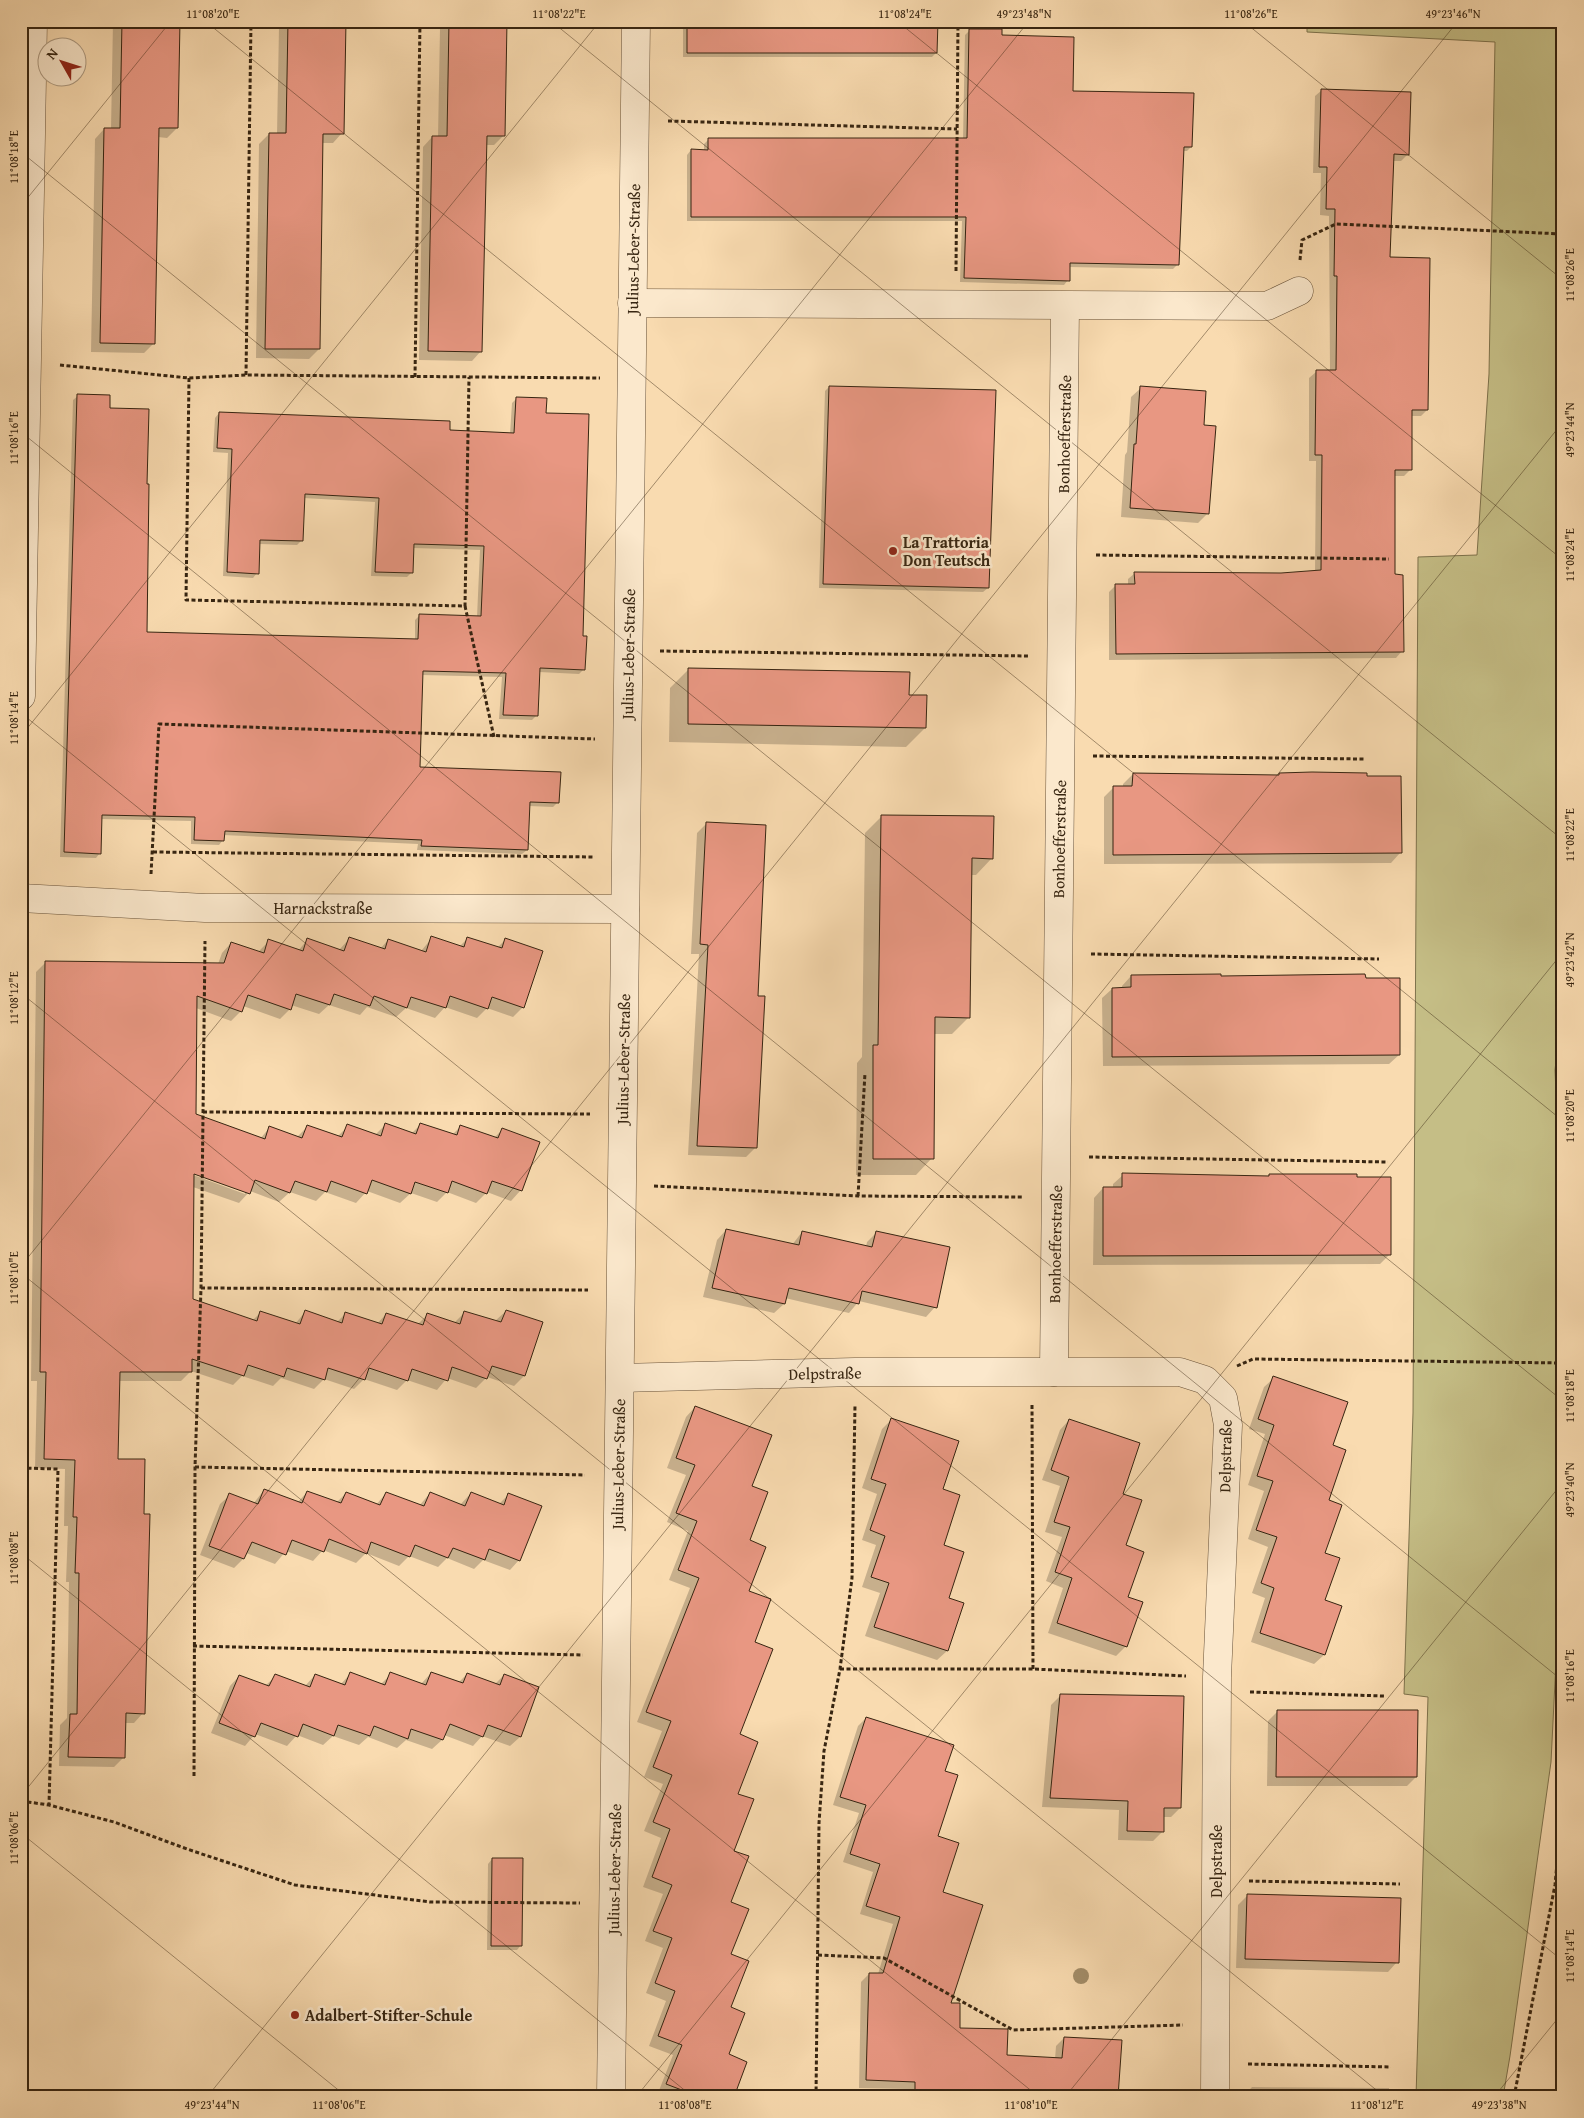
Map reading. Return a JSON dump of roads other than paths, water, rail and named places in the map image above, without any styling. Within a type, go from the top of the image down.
[{"type":"street","points":[[21,696],[32,21]]},
{"type":"street","name":"Julius-Leber-Straße","points":[[611,2097],[636,21]]},
{"type":"street","points":[[632,303],[1267,306],[1299,291]]},
{"type":"street","name":"Bonhoefferstraße","points":[[1043,1372],[1056,1198],[1065,306]]},
{"type":"street","name":"Harnackstraße","points":[[21,898],[205,908],[625,909]]},
{"type":"street","name":"Delpstraße","points":[[620,1378],[855,1372],[1180,1372],[1205,1380],[1223,1398],[1228,1425],[1217,1684],[1215,2097]]},
{"type":"place","name":"La Trattoria Don Teutsch","points":[[893,551]]},
{"type":"place","name":"Adalbert-Stifter-Schule","points":[[295,2015]]}]
